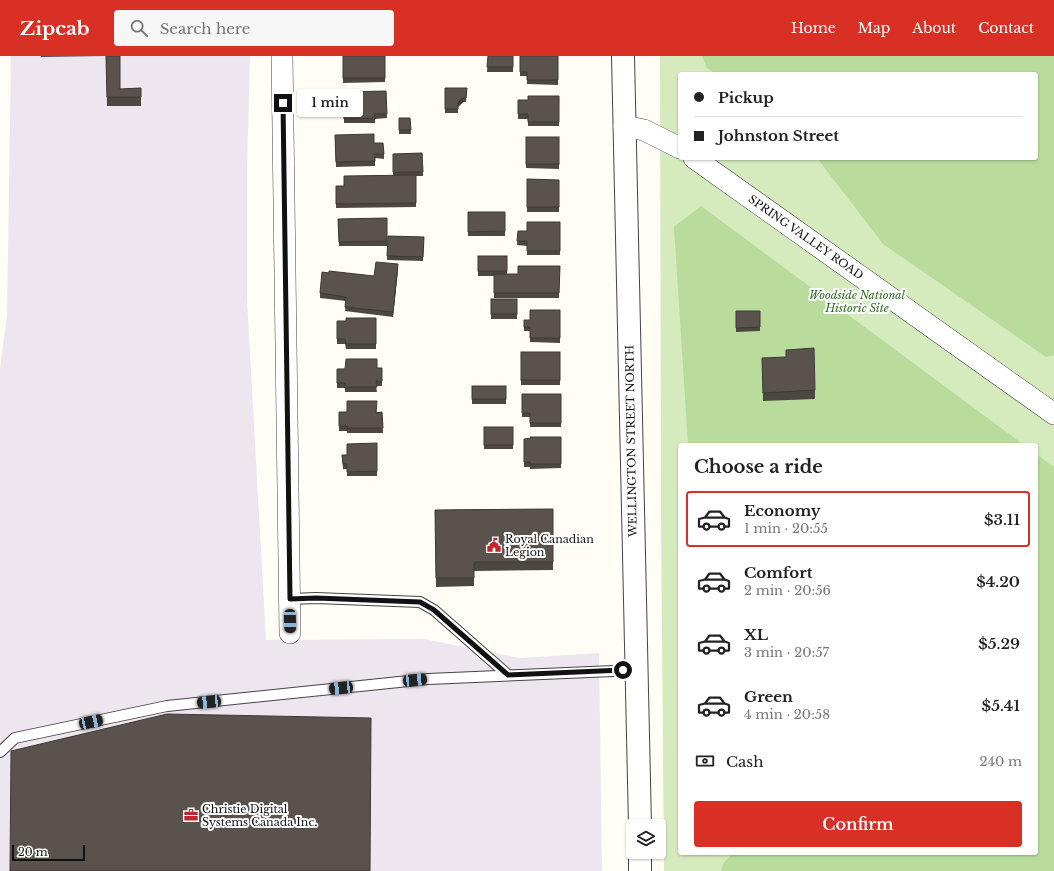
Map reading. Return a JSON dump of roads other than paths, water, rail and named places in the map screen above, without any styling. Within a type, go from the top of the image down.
[{"type":"street","points":[[282,56],[290,632]]},
{"type":"street","name":"WELLINGTON STREET NORTH","points":[[623,56],[640,819]]},
{"type":"street","points":[[624,126],[644,130],[678,147]]},
{"type":"street","name":"SPRING VALLEY ROAD","points":[[697,160],[1054,414]]},
{"type":"street","points":[[640,859],[640,871]]},
{"type":"lane","points":[[290,599],[316,598],[420,602],[434,610],[508,675]]},
{"type":"lane","points":[[0,752],[15,738],[166,706],[428,679],[637,670]]},
{"type":"place","name":"Royal Canadian Legion","points":[[494,545]]},
{"type":"place","name":"Christie Digital Systems Canada Inc.","points":[[191,815]]},
{"type":"park label","name":"Woodside National Historic Site","points":[[857,301]]}]
